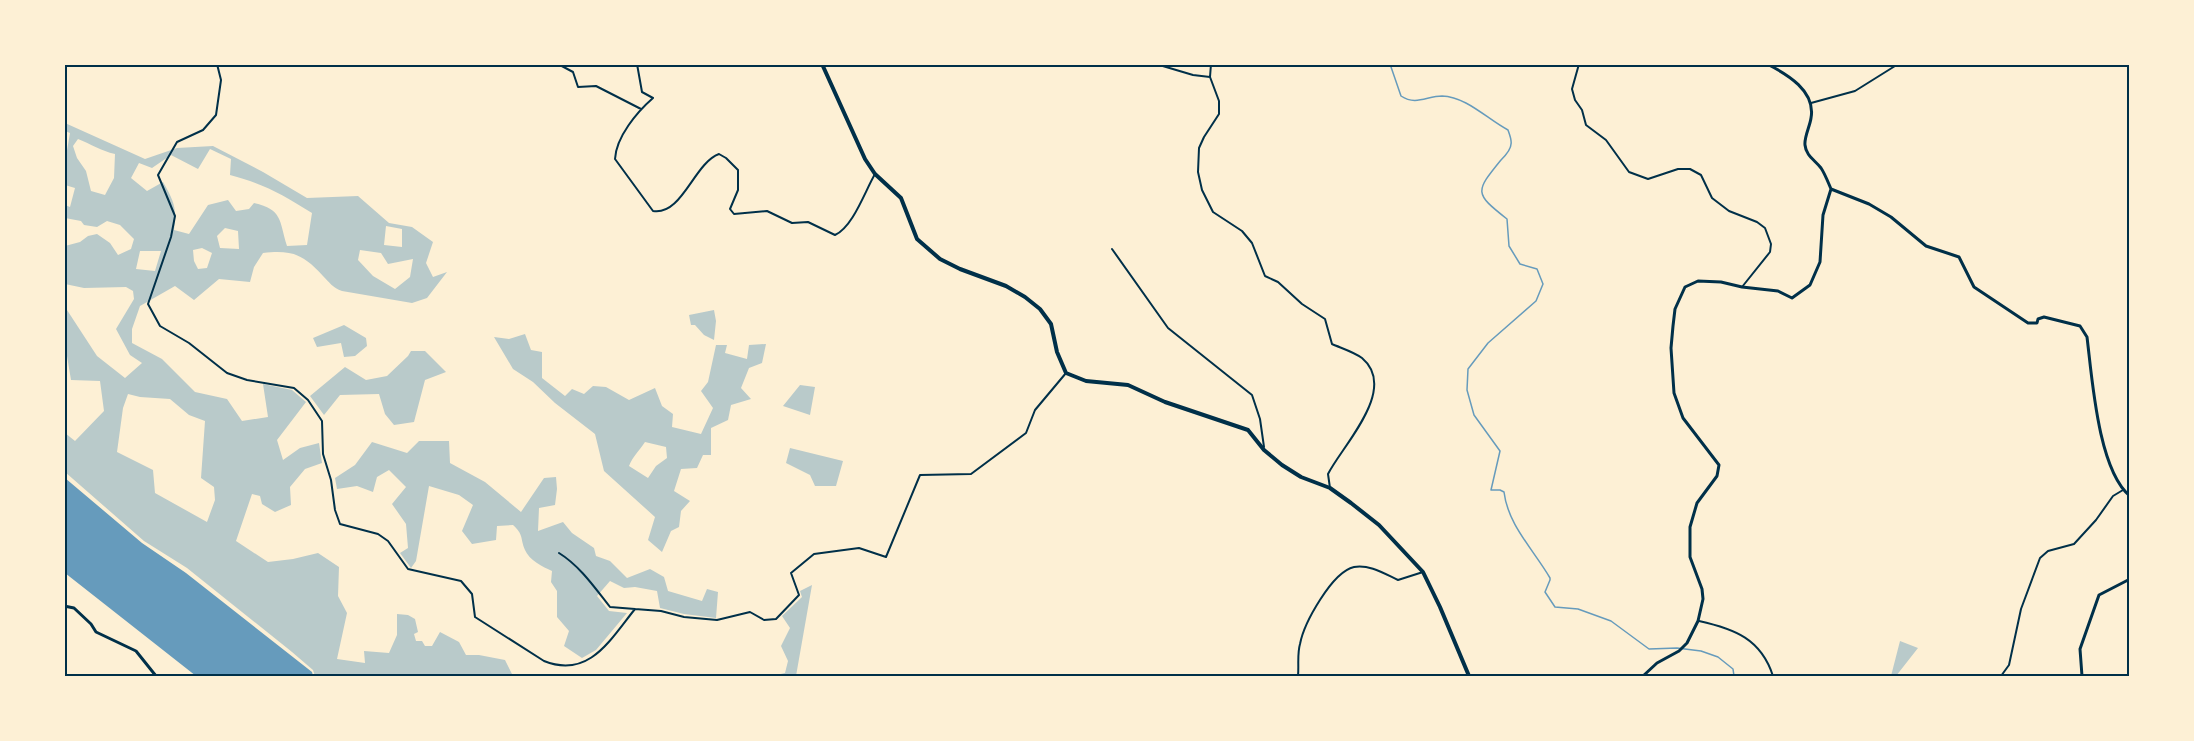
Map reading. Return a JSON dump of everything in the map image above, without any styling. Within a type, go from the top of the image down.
[{"type":"main road","points":[[822,64],[865,159],[875,174],[901,198],[917,239],[940,259],[1006,286],[1040,309],[1051,324],[1057,352],[1066,373],[1086,381],[1128,385],[1165,402],[1238,425],[1248,430],[1264,450],[1301,477],[1330,488],[1379,525],[1423,572],[1469,676]]},
{"type":"street","points":[[217,64],[221,80],[216,115],[203,130],[177,142],[158,175],[175,216],[171,237],[148,304],[160,326],[189,343],[227,373],[247,380],[294,388],[308,400],[322,421],[323,454],[332,480],[335,510],[340,524],[378,534],[388,541],[408,569],[461,581],[472,594],[475,617],[544,661],[554,665],[581,664],[600,652],[634,609]]},
{"type":"street","points":[[558,64],[573,72],[578,87],[596,86],[641,109]]},
{"type":"street","points":[[637,64],[642,92],[653,98],[641,109],[625,133],[615,152],[615,159],[653,211],[660,213],[670,208],[685,192],[706,162],[719,154],[738,170],[738,190],[730,209],[734,214],[766,211],[792,223],[808,222],[835,235],[840,233],[855,214],[875,174]]},
{"type":"street","points":[[1156,64],[1193,75],[1210,77]]},
{"type":"street","points":[[1211,64],[1210,77],[1219,101],[1219,114],[1199,148],[1198,172],[1202,190],[1213,212],[1242,231],[1252,243],[1265,276],[1278,282],[1302,304],[1325,319],[1332,344],[1362,358],[1373,375],[1373,397],[1369,410],[1328,474],[1330,488]]},
{"type":"street","points":[[1579,64],[1572,89],[1586,125],[1606,140],[1629,172],[1648,179],[1678,169],[1690,169],[1701,175],[1712,198],[1729,211],[1757,222],[1765,228],[1771,244],[1770,252],[1742,288]]},
{"type":"street","points":[[1643,676],[1657,663],[1679,651],[1687,643],[1698,621],[1703,599],[1702,589],[1690,557],[1690,527],[1697,503],[1717,476],[1719,465],[1683,418],[1674,393],[1671,348],[1675,309],[1685,287],[1698,281],[1721,282],[1742,288],[1778,291],[1792,298],[1810,285],[1820,262],[1823,215],[1831,189],[1821,168],[1809,156],[1805,144],[1812,114],[1811,103],[1806,93],[1795,82],[1780,70],[1767,64]]},
{"type":"street","points":[[1811,103],[1855,90],[1901,64]]},
{"type":"street","points":[[1831,189],[1869,204],[1891,217],[1926,246],[1959,257],[1974,287],[2028,323],[2037,323],[2038,319],[2044,317],[2080,326],[2087,337],[2098,427],[2107,456],[2123,490],[2130,496]]},
{"type":"street","points":[[1113,249],[1168,328],[1252,395],[1260,419],[1264,450]]},
{"type":"street","points":[[560,553],[587,578],[610,607],[660,611],[684,617],[717,620],[750,612],[764,620],[776,620],[799,595],[791,573],[814,554],[859,548],[886,557],[920,475],[971,474],[1026,433],[1035,410],[1066,373]]},
{"type":"street","points":[[2001,676],[2009,665],[2021,609],[2040,558],[2048,551],[2074,544],[2114,496],[2123,490]]},
{"type":"street","points":[[1298,676],[1300,644],[1311,614],[1331,582],[1353,567],[1371,568],[1398,580],[1423,572]]},
{"type":"street","points":[[2082,676],[2080,649],[2099,595],[2130,579]]},
{"type":"street","points":[[64,606],[74,608],[96,633],[136,651],[156,676]]},
{"type":"street","points":[[1698,621],[1721,626],[1751,641],[1766,657],[1773,676]]},
{"type":"shaded area","points":[[65,123],[145,159],[177,148],[213,146],[307,198],[358,196],[389,223],[412,227],[433,242],[426,263],[433,277],[447,272],[427,298],[412,303],[342,291],[331,285],[303,258],[282,252],[263,253],[254,267],[250,282],[219,279],[194,300],[175,286],[140,306],[132,329],[132,343],[162,359],[195,392],[227,399],[242,421],[268,417],[263,384],[292,390],[306,402],[277,440],[283,460],[300,448],[319,443],[322,463],[305,469],[290,487],[291,505],[275,512],[262,504],[260,496],[252,494],[236,541],[268,562],[318,553],[339,567],[338,596],[347,613],[337,659],[365,663],[364,651],[389,653],[397,635],[397,614],[408,615],[415,619],[418,632],[414,634],[416,641],[422,641],[425,646],[432,646],[440,632],[459,642],[466,655],[505,660],[513,676],[315,676],[313,670],[292,652],[187,568],[144,541],[65,472],[65,433],[75,441],[104,411],[100,381],[71,380],[65,355],[65,311],[67,310],[97,356],[125,378],[142,363],[130,355],[116,329],[134,299],[133,291],[126,287],[84,288],[65,284],[65,246],[97,234],[110,243],[118,255],[131,249],[134,239],[120,225],[107,221],[97,227],[65,218],[65,205],[70,207],[75,188],[65,185],[65,162],[70,133],[65,131]],"holes":[[[78,139],[115,154],[114,178],[105,195],[91,191],[86,171],[77,158],[73,146]],[[210,149],[231,159],[230,175],[273,191],[312,213],[307,245],[287,246],[281,223],[270,209],[254,203],[249,209],[236,211],[228,200],[208,205],[189,234],[174,230],[174,205],[163,182],[147,191],[131,178],[139,163],[152,168],[171,155],[198,169]],[[386,226],[402,229],[402,247],[384,245]],[[225,228],[238,231],[239,249],[220,248],[217,236]],[[202,248],[212,253],[207,268],[198,269],[194,261],[193,250]],[[360,250],[381,253],[388,264],[413,259],[410,277],[395,289],[373,276],[358,260]],[[140,251],[161,251],[155,271],[136,269]],[[128,394],[170,399],[189,415],[205,421],[201,478],[214,487],[215,500],[207,522],[155,493],[153,470],[117,452],[123,408]]]},
{"type":"shaded area","points":[[714,310],[716,321],[714,340],[704,335],[695,325],[691,325],[689,315]]},
{"type":"shaded area","points":[[344,325],[366,338],[367,346],[355,356],[344,357],[341,343],[317,347],[313,338]]},
{"type":"shaded area","points":[[525,334],[531,350],[542,352],[542,378],[565,396],[572,389],[584,394],[593,386],[606,387],[629,400],[655,388],[662,406],[673,414],[672,427],[701,434],[713,408],[701,391],[708,382],[716,345],[727,345],[725,353],[747,359],[749,345],[766,344],[762,363],[749,368],[741,388],[751,399],[731,405],[728,420],[711,428],[711,455],[703,455],[697,468],[681,469],[674,491],[690,501],[681,511],[679,527],[671,531],[662,552],[648,540],[655,517],[604,471],[595,434],[555,403],[533,382],[513,369],[494,337],[509,339]],"holes":[[[645,442],[666,447],[667,458],[656,466],[648,478],[629,466]]]},
{"type":"shaded area","points":[[411,351],[425,351],[446,372],[425,380],[414,422],[394,425],[385,414],[379,394],[340,395],[324,415],[310,396],[345,367],[366,380],[387,376]]},
{"type":"shaded area","points":[[800,385],[815,387],[810,415],[783,406]]},
{"type":"shaded area","points":[[419,441],[449,441],[450,463],[485,482],[521,512],[544,478],[556,477],[555,505],[539,508],[538,531],[563,522],[572,533],[594,548],[596,556],[610,561],[627,578],[650,569],[664,577],[668,591],[702,601],[707,589],[718,592],[716,618],[660,608],[657,591],[635,587],[624,588],[610,581],[597,596],[609,611],[627,613],[596,650],[582,658],[564,646],[569,631],[557,617],[557,591],[551,582],[552,571],[530,557],[516,528],[513,525],[497,526],[496,540],[472,544],[462,531],[473,505],[459,495],[429,486],[416,561],[411,568],[400,553],[408,548],[406,524],[392,504],[406,487],[389,470],[377,477],[373,492],[357,486],[337,489],[335,478],[355,465],[372,442],[407,453]]},
{"type":"shaded area","points":[[790,448],[843,461],[836,486],[815,486],[810,475],[786,463]]},
{"type":"shaded area","points":[[812,585],[796,676],[772,676],[785,673],[788,661],[781,646],[790,628],[782,616],[802,597],[800,591]]},
{"type":"shaded area","points":[[1900,641],[1918,648],[1896,676],[1891,676]]},
{"type":"water","points":[[65,478],[142,543],[186,573],[312,672],[313,676],[196,676],[65,573]]},
{"type":"waterway","points":[[1390,64],[1401,96],[1406,99],[1451,97],[1476,109],[1508,130],[1511,142],[1509,151],[1486,179],[1482,192],[1488,203],[1507,219],[1509,246],[1520,264],[1537,269],[1543,284],[1536,301],[1488,343],[1468,369],[1467,390],[1474,415],[1500,451],[1491,490],[1504,492],[1510,515],[1550,578],[1545,592],[1555,607],[1578,609],[1611,621],[1649,649],[1677,648],[1701,651],[1718,657],[1733,669],[1734,676]]}]
